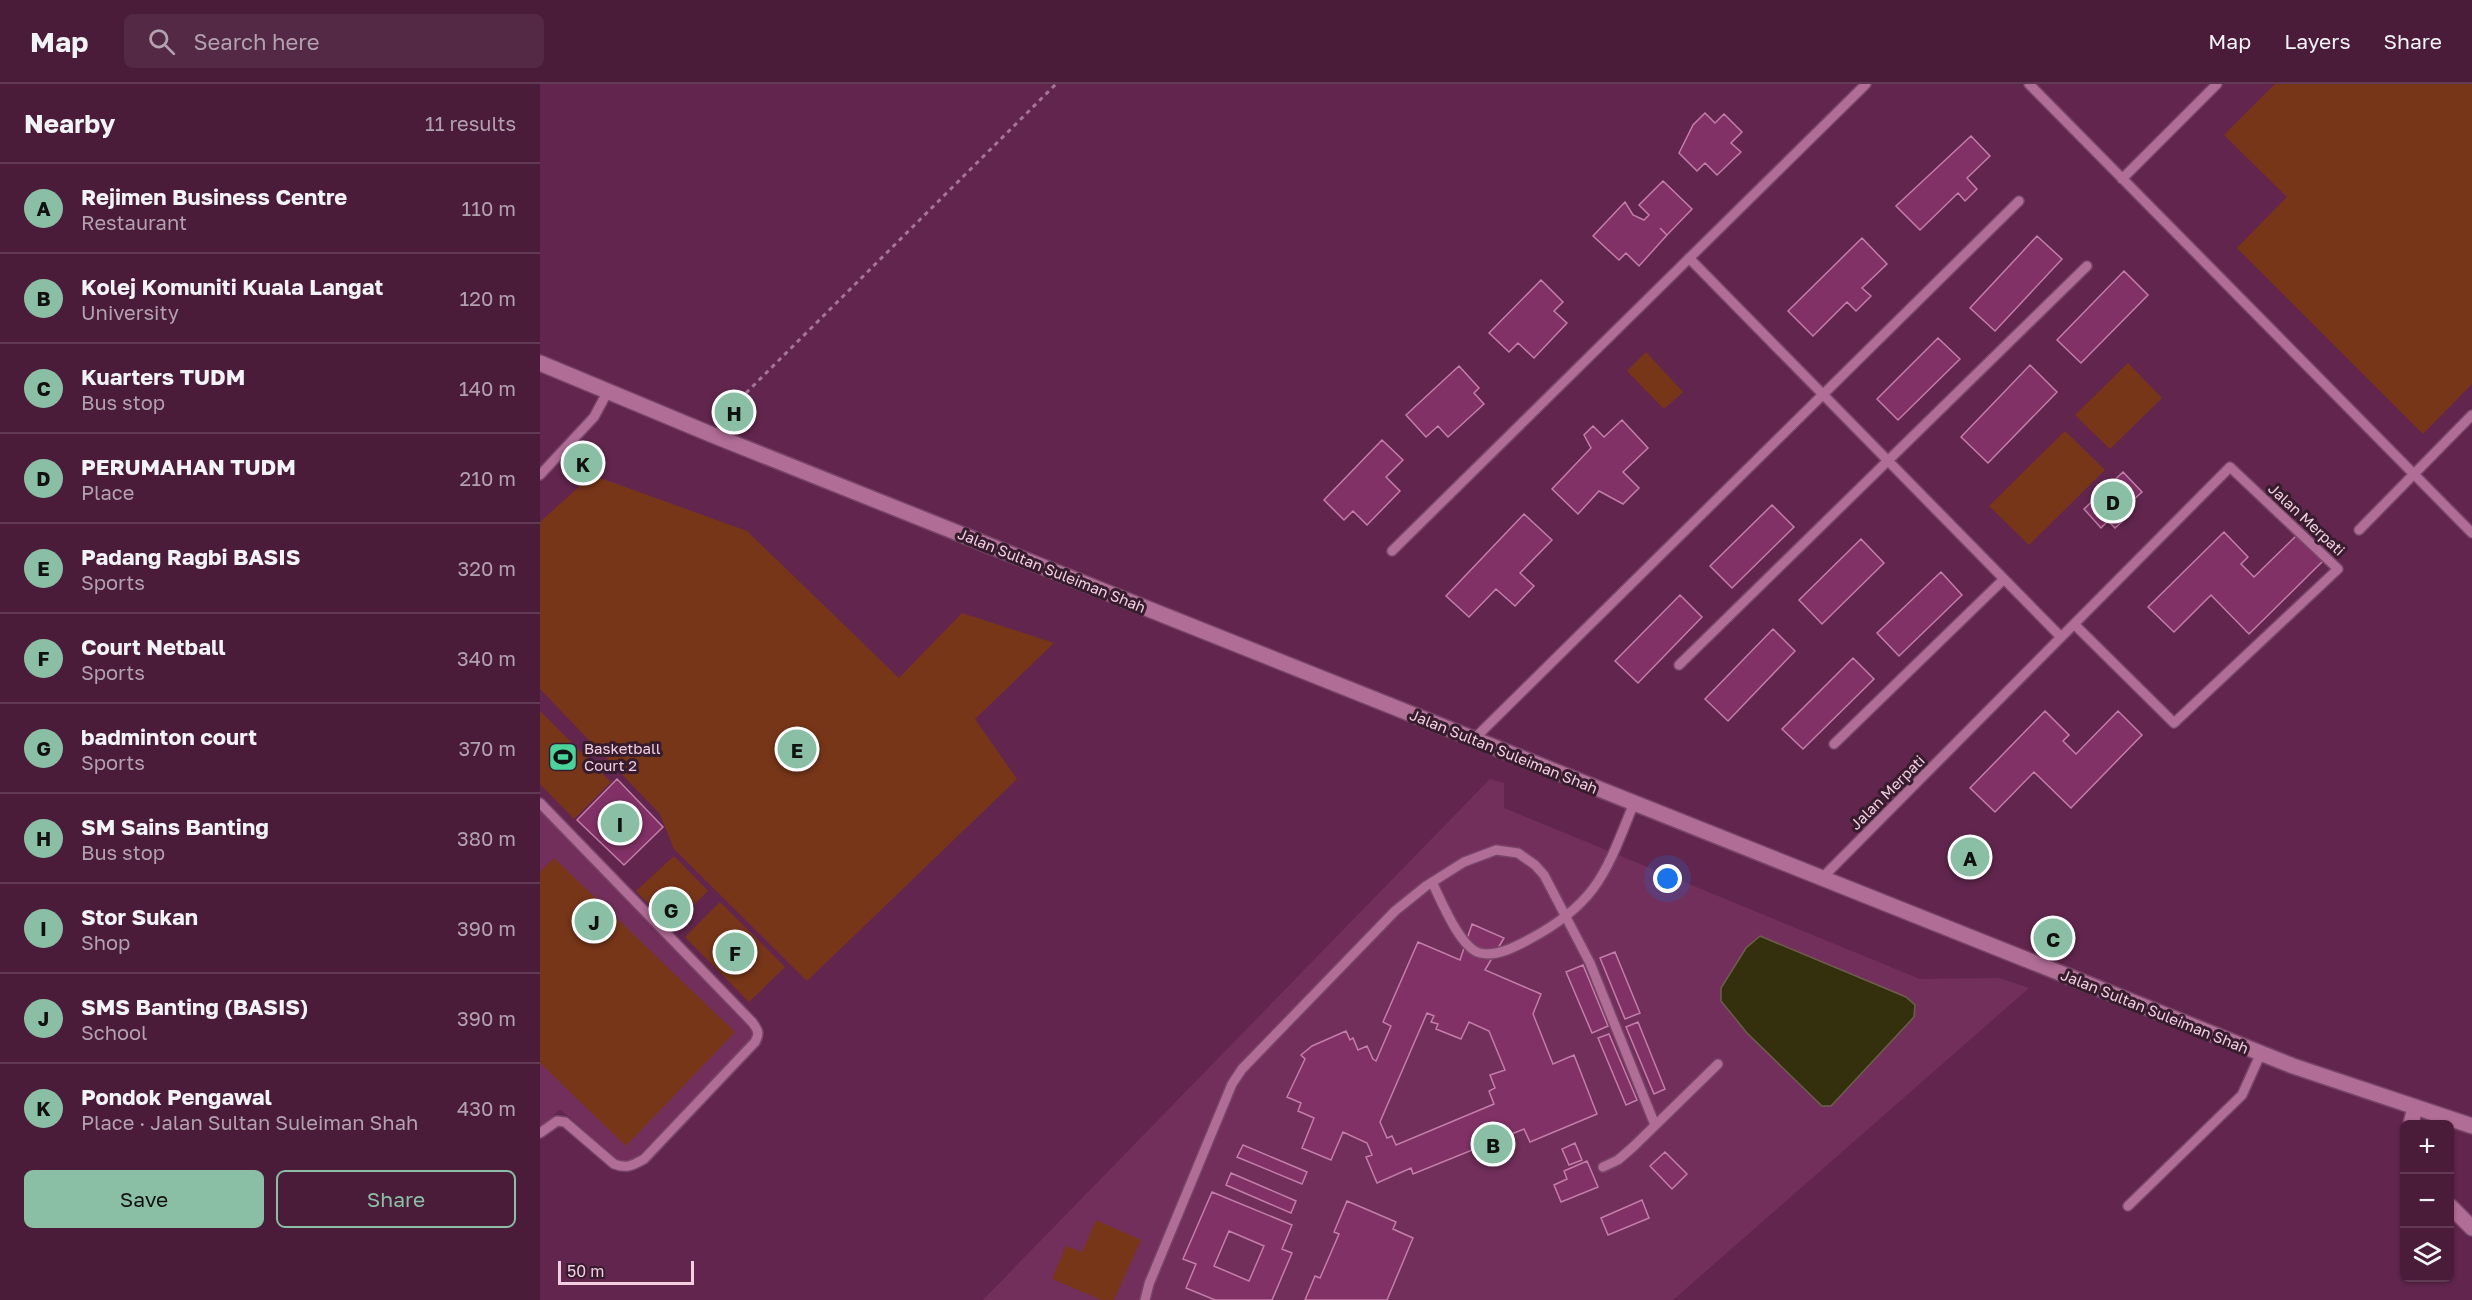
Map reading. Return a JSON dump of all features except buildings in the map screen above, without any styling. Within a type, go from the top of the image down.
[{"type":"street","name":"Jalan Sultan Suleiman Shah","points":[[540,363],[2261,1053],[2472,1126]]},
{"type":"street","points":[[2412,1120],[2415,1107]]},
{"type":"street","points":[[2454,1210],[2472,1228]]},
{"type":"lane","points":[[1392,551],[1866,84]]},
{"type":"lane","points":[[2029,84],[2472,533]]},
{"type":"lane","points":[[2122,179],[2217,84]]},
{"type":"lane","points":[[1474,739],[2019,201]]},
{"type":"lane","points":[[1689,258],[2061,638]]},
{"type":"lane","points":[[1679,665],[2087,266]]},
{"type":"lane","points":[[540,475],[594,417],[608,391]]},
{"type":"lane","points":[[2359,530],[2472,415]]},
{"type":"lane","name":"Jalan Merpati","points":[[1822,878],[2061,638],[2074,624],[2230,467],[2338,569],[2174,723],[2074,624]]},
{"type":"lane","points":[[1834,744],[2004,579]]},
{"type":"lane","points":[[540,803],[758,1030],[758,1035],[747,1050],[644,1158],[631,1166],[622,1167],[614,1164],[565,1122],[557,1121],[540,1133]]},
{"type":"lane","points":[[1432,882],[1459,932],[1471,948],[1480,953],[1493,953],[1522,944],[1566,917],[1590,896],[1601,880],[1634,803]]},
{"type":"lane","points":[[1146,1300],[1149,1284],[1237,1076],[1253,1056],[1395,911],[1432,882],[1483,853],[1496,850],[1518,853],[1535,865],[1544,875],[1590,963],[1655,1125]]},
{"type":"lane","points":[[2128,1206],[2242,1095],[2261,1053]]},
{"type":"lane","points":[[1603,1167],[1618,1160],[1718,1064]]},
{"type":"path","points":[[746,393],[1056,84]]},
{"type":"shaded area","points":[[2275,84],[2472,84],[2472,384],[2423,434],[2237,248],[2287,197],[2224,135]]},
{"type":"shaded area","points":[[1646,352],[1683,392],[1664,409],[1627,371]]},
{"type":"shaded area","points":[[2128,363],[2162,398],[2110,449],[2075,415]]},
{"type":"shaded area","points":[[2065,431],[2105,470],[2029,545],[1989,506]]},
{"type":"shaded area","points":[[592,475],[747,531],[899,678],[962,613],[1054,643],[975,719],[1017,779],[807,981],[674,849],[660,814],[540,689],[540,522]]},
{"type":"shaded area","name":"Basketball Court 2","points":[[540,711],[611,782],[574,819],[540,784]]},
{"type":"shaded area","points":[[1490,779],[1504,783],[1504,808],[1920,979],[1999,978],[2029,988],[1673,1300],[983,1300]]},
{"type":"shaded area","points":[[540,810],[757,1032],[637,1157],[622,1164],[560,1109],[540,1128]]},
{"type":"shaded area","points":[[674,856],[708,891],[671,927],[636,891]]},
{"type":"shaded area","points":[[554,858],[735,1032],[626,1146],[540,1063],[540,872]]},
{"type":"shaded area","points":[[720,902],[785,967],[749,1002],[685,937]]},
{"type":"shaded area","points":[[1760,936],[1906,997],[1915,1005],[1914,1017],[1831,1106],[1822,1106],[1747,1033],[1721,1001],[1721,988],[1746,948]]},
{"type":"shaded area","points":[[1096,1220],[1141,1240],[1114,1300],[1102,1300],[1052,1279],[1066,1246],[1082,1252]]},
{"type":"place","name":"SM Sains Banting","points":[[734,412]]},
{"type":"place","name":"Pondok Pengawal","points":[[583,463]]},
{"type":"place","name":"PERUMAHAN TUDM","points":[[2113,501]]},
{"type":"place","name":"Padang Ragbi BASIS","points":[[797,749]]},
{"type":"place","name":"Basketball Court 2","points":[[563,757]]},
{"type":"place","name":"Stor Sukan","points":[[620,823]]},
{"type":"place","name":"Rejimen Business Centre","points":[[1970,857]]},
{"type":"place","name":"badminton court","points":[[671,909]]},
{"type":"place","name":"SMS Banting (BASIS)","points":[[594,921]]},
{"type":"place","name":"Kuarters TUDM","points":[[2053,938]]},
{"type":"place","name":"Court Netball","points":[[735,952]]},
{"type":"place","name":"Kolej Komuniti Kuala Langat","points":[[1493,1144]]}]
